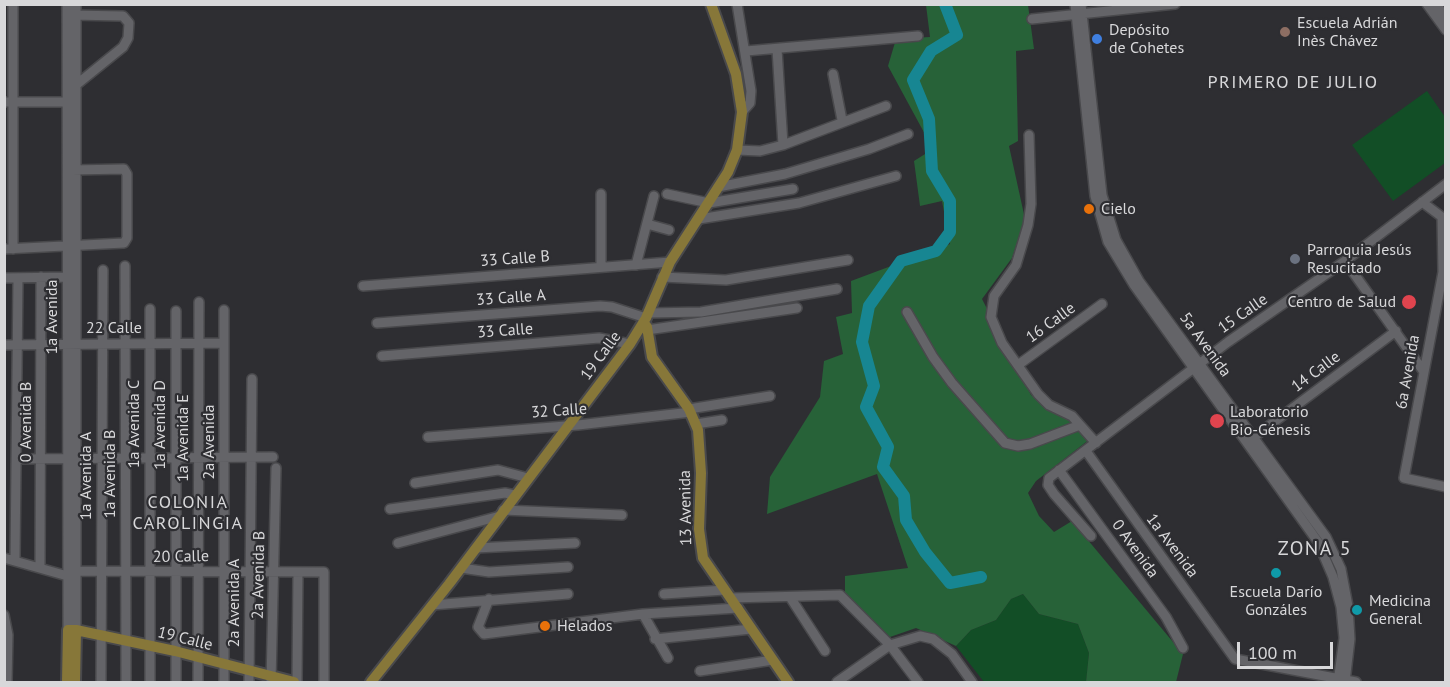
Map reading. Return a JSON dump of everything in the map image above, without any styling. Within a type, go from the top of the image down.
[{"type":"main road","points":[[711,4],[736,74],[742,112]]},
{"type":"main road","name":"19 Calle","points":[[371,682],[461,568],[647,321],[670,262],[728,172],[737,150],[742,112]]},
{"type":"main road","name":"13 Avenida","points":[[647,321],[652,357],[690,410],[696,424],[701,473],[700,545],[703,558],[788,682]]},
{"type":"main road","points":[[67,682],[72,630]]},
{"type":"main road","points":[[72,630],[75,682]]},
{"type":"main road","name":"19 Calle","points":[[72,630],[101,633],[224,664],[271,679],[296,682]]},
{"type":"street","name":"1a Avenida","points":[[67,4],[71,15],[76,86],[71,102],[78,170],[72,246],[70,344],[72,630]]},
{"type":"street","name":"1a Avenida","points":[[70,344],[66,277],[72,246],[66,170],[71,102],[71,15],[76,4]]},
{"type":"street","name":"19 Calle","points":[[737,4],[751,91],[750,103],[742,112]]},
{"type":"street","name":"5a Avenida","points":[[1075,4],[1080,11],[1095,196],[1100,217],[1121,266],[1254,437],[1326,537],[1341,569],[1350,639],[1342,681]]},
{"type":"street","points":[[1032,19],[1080,11],[1175,4]]},
{"type":"street","points":[[1427,4],[1446,30]]},
{"type":"street","points":[[1436,4],[1446,18]]},
{"type":"street","points":[[10,6],[9,249],[124,243],[127,238],[127,174],[120,169],[66,170]]},
{"type":"street","points":[[71,15],[123,16],[129,23],[128,38],[123,47],[76,86]]},
{"type":"street","points":[[746,51],[918,36]]},
{"type":"street","points":[[777,49],[783,144]]},
{"type":"street","points":[[833,74],[842,120]]},
{"type":"street","points":[[9,102],[71,102]]},
{"type":"street","points":[[737,150],[760,150],[783,144],[842,120],[885,106]]},
{"type":"street","points":[[718,187],[785,174],[869,149],[908,134]]},
{"type":"street","points":[[1029,135],[1031,204],[1028,225],[1016,265],[994,296],[991,317],[998,334],[1018,365],[1049,405],[1072,416],[1096,443]]},
{"type":"street","points":[[699,219],[799,203],[896,176]]},
{"type":"street","name":"15 Calle","points":[[1059,470],[1198,366],[1425,205],[1446,184]]},
{"type":"street","points":[[667,194],[709,203],[793,189]]},
{"type":"street","points":[[601,194],[601,267]]},
{"type":"street","points":[[636,265],[654,196]]},
{"type":"street","name":"6a Avenida","points":[[1425,205],[1442,218],[1443,272],[1404,478],[1446,487]]},
{"type":"street","points":[[647,224],[669,230]]},
{"type":"street","points":[[663,277],[726,280],[848,260]]},
{"type":"street","points":[[1345,261],[1424,372]]},
{"type":"street","name":"33 Calle B","points":[[363,286],[670,262]]},
{"type":"street","name":"1a Avenida B","points":[[124,266],[126,682]]},
{"type":"street","name":"1a Avenida A","points":[[101,682],[102,270]]},
{"type":"street","name":"0 Avenida B","points":[[40,566],[41,277]]},
{"type":"street","points":[[4,278],[66,277]]},
{"type":"street","points":[[15,559],[18,278]]},
{"type":"street","name":"33 Calle A","points":[[377,322],[600,306],[612,307],[647,321],[837,289]]},
{"type":"street","name":"1a Avenida E","points":[[198,682],[199,302]]},
{"type":"street","name":"16 Calle","points":[[1018,365],[1102,304]]},
{"type":"street","points":[[647,321],[797,308]]},
{"type":"street","name":"1a Avenida C","points":[[150,309],[150,682]]},
{"type":"street","name":"2a Avenida","points":[[224,310],[224,682]]},
{"type":"street","name":"1a Avenida D","points":[[176,311],[174,571],[176,682]]},
{"type":"street","points":[[907,312],[933,357],[952,383],[1005,443],[1018,446],[1030,444],[1080,425]]},
{"type":"street","name":"14 Calle","points":[[1254,437],[1396,331]]},
{"type":"street","name":"33 Calle","points":[[382,356],[599,338],[630,344]]},
{"type":"street","name":"22 Calle","points":[[4,345],[224,343]]},
{"type":"street","name":"5a Avenida","points":[[1198,366],[1318,542],[1333,577],[1341,607],[1344,638],[1342,681]]},
{"type":"street","name":"2a Avenida A","points":[[249,682],[252,379]]},
{"type":"street","name":"32 Calle","points":[[428,437],[570,425],[690,410],[770,396]]},
{"type":"street","points":[[696,424],[722,420]]},
{"type":"street","name":"1a Avenida","points":[[1086,451],[1235,658],[1342,681]]},
{"type":"street","points":[[15,459],[273,457]]},
{"type":"street","name":"2a Avenida B","points":[[271,679],[276,468]]},
{"type":"street","points":[[415,483],[498,470],[528,478]]},
{"type":"street","points":[[1059,470],[1049,478],[1048,484],[1091,536]]},
{"type":"street","name":"0 Avenida","points":[[1059,470],[1166,617],[1183,648]]},
{"type":"street","points":[[390,509],[505,493],[515,495]]},
{"type":"street","points":[[398,543],[502,513],[622,515]]},
{"type":"street","points":[[476,548],[575,543]]},
{"type":"street","points":[[4,558],[72,575]]},
{"type":"street","points":[[461,568],[489,572],[568,567]]},
{"type":"street","name":"20 Calle","points":[[72,575],[101,571],[324,572],[324,682]]},
{"type":"street","points":[[296,682],[298,572]]},
{"type":"street","points":[[432,605],[568,594]]},
{"type":"street","points":[[664,594],[731,598],[840,595],[890,645],[918,682]]},
{"type":"street","points":[[790,597],[825,651]]},
{"type":"street","points":[[489,600],[478,627],[484,634],[643,614],[731,598]]},
{"type":"street","points":[[643,614],[655,639],[668,658]]},
{"type":"street","points":[[4,615],[7,640],[7,682]]},
{"type":"street","points":[[655,639],[751,628]]},
{"type":"street","points":[[837,682],[890,645],[920,636],[928,636],[952,654],[972,682]]},
{"type":"street","points":[[700,671],[773,660]]},
{"type":"street","points":[[1342,681],[1356,682]]},
{"type":"green space","points":[[926,5],[1028,5],[1034,49],[1016,51],[1018,141],[1009,146],[1025,219],[1012,258],[982,299],[1031,395],[1071,419],[1090,439],[1036,481],[1028,493],[1039,516],[1054,532],[1072,521],[1183,654],[1176,682],[1086,682],[1089,653],[1078,624],[1039,614],[1023,594],[1011,599],[996,620],[971,630],[956,646],[916,628],[890,637],[845,593],[845,576],[908,568],[877,474],[767,514],[770,477],[820,397],[824,361],[843,354],[836,317],[852,313],[851,281],[950,244],[942,201],[920,206],[914,161],[933,149],[888,66],[896,39],[930,37]]},
{"type":"green space","points":[[1427,91],[1445,117],[1445,163],[1393,201],[1352,145]]},
{"type":"green space","points":[[1023,594],[1039,614],[1078,624],[1089,653],[1086,682],[984,682],[956,646],[971,630],[996,620],[1011,599]]},
{"type":"waterway","points":[[945,4],[957,35],[931,51],[913,80],[929,119],[932,171],[950,201],[950,232],[936,251],[901,261],[869,306],[862,342],[874,386],[866,407],[888,447],[883,467],[904,496],[906,520],[925,552],[950,583],[981,577]]},
{"type":"place","name":"Escuela Adrián Inès Chávez","points":[[1285,32]]},
{"type":"place","name":"Depósito de Cohetes","points":[[1097,39]]},
{"type":"place","name":"Cielo","points":[[1089,209]]},
{"type":"place","name":"Parroquia Jesús Resucitado","points":[[1295,259]]},
{"type":"place","name":"Centro de Salud","points":[[1409,302]]},
{"type":"place","name":"Laboratorio Bio-Génesis","points":[[1217,421]]},
{"type":"place","name":"Escuela Darío Gonzáles","points":[[1276,573]]},
{"type":"place","name":"Medicina General","points":[[1357,610]]},
{"type":"place","name":"Helados","points":[[545,626]]},
{"type":"district","name":"PRIMERO DE JULIO","points":[[1293,83]]},
{"type":"district","name":"COLONIA CAROLINGIA","points":[[188,513]]},
{"type":"district","name":"ZONA 5","points":[[1315,549]]}]
